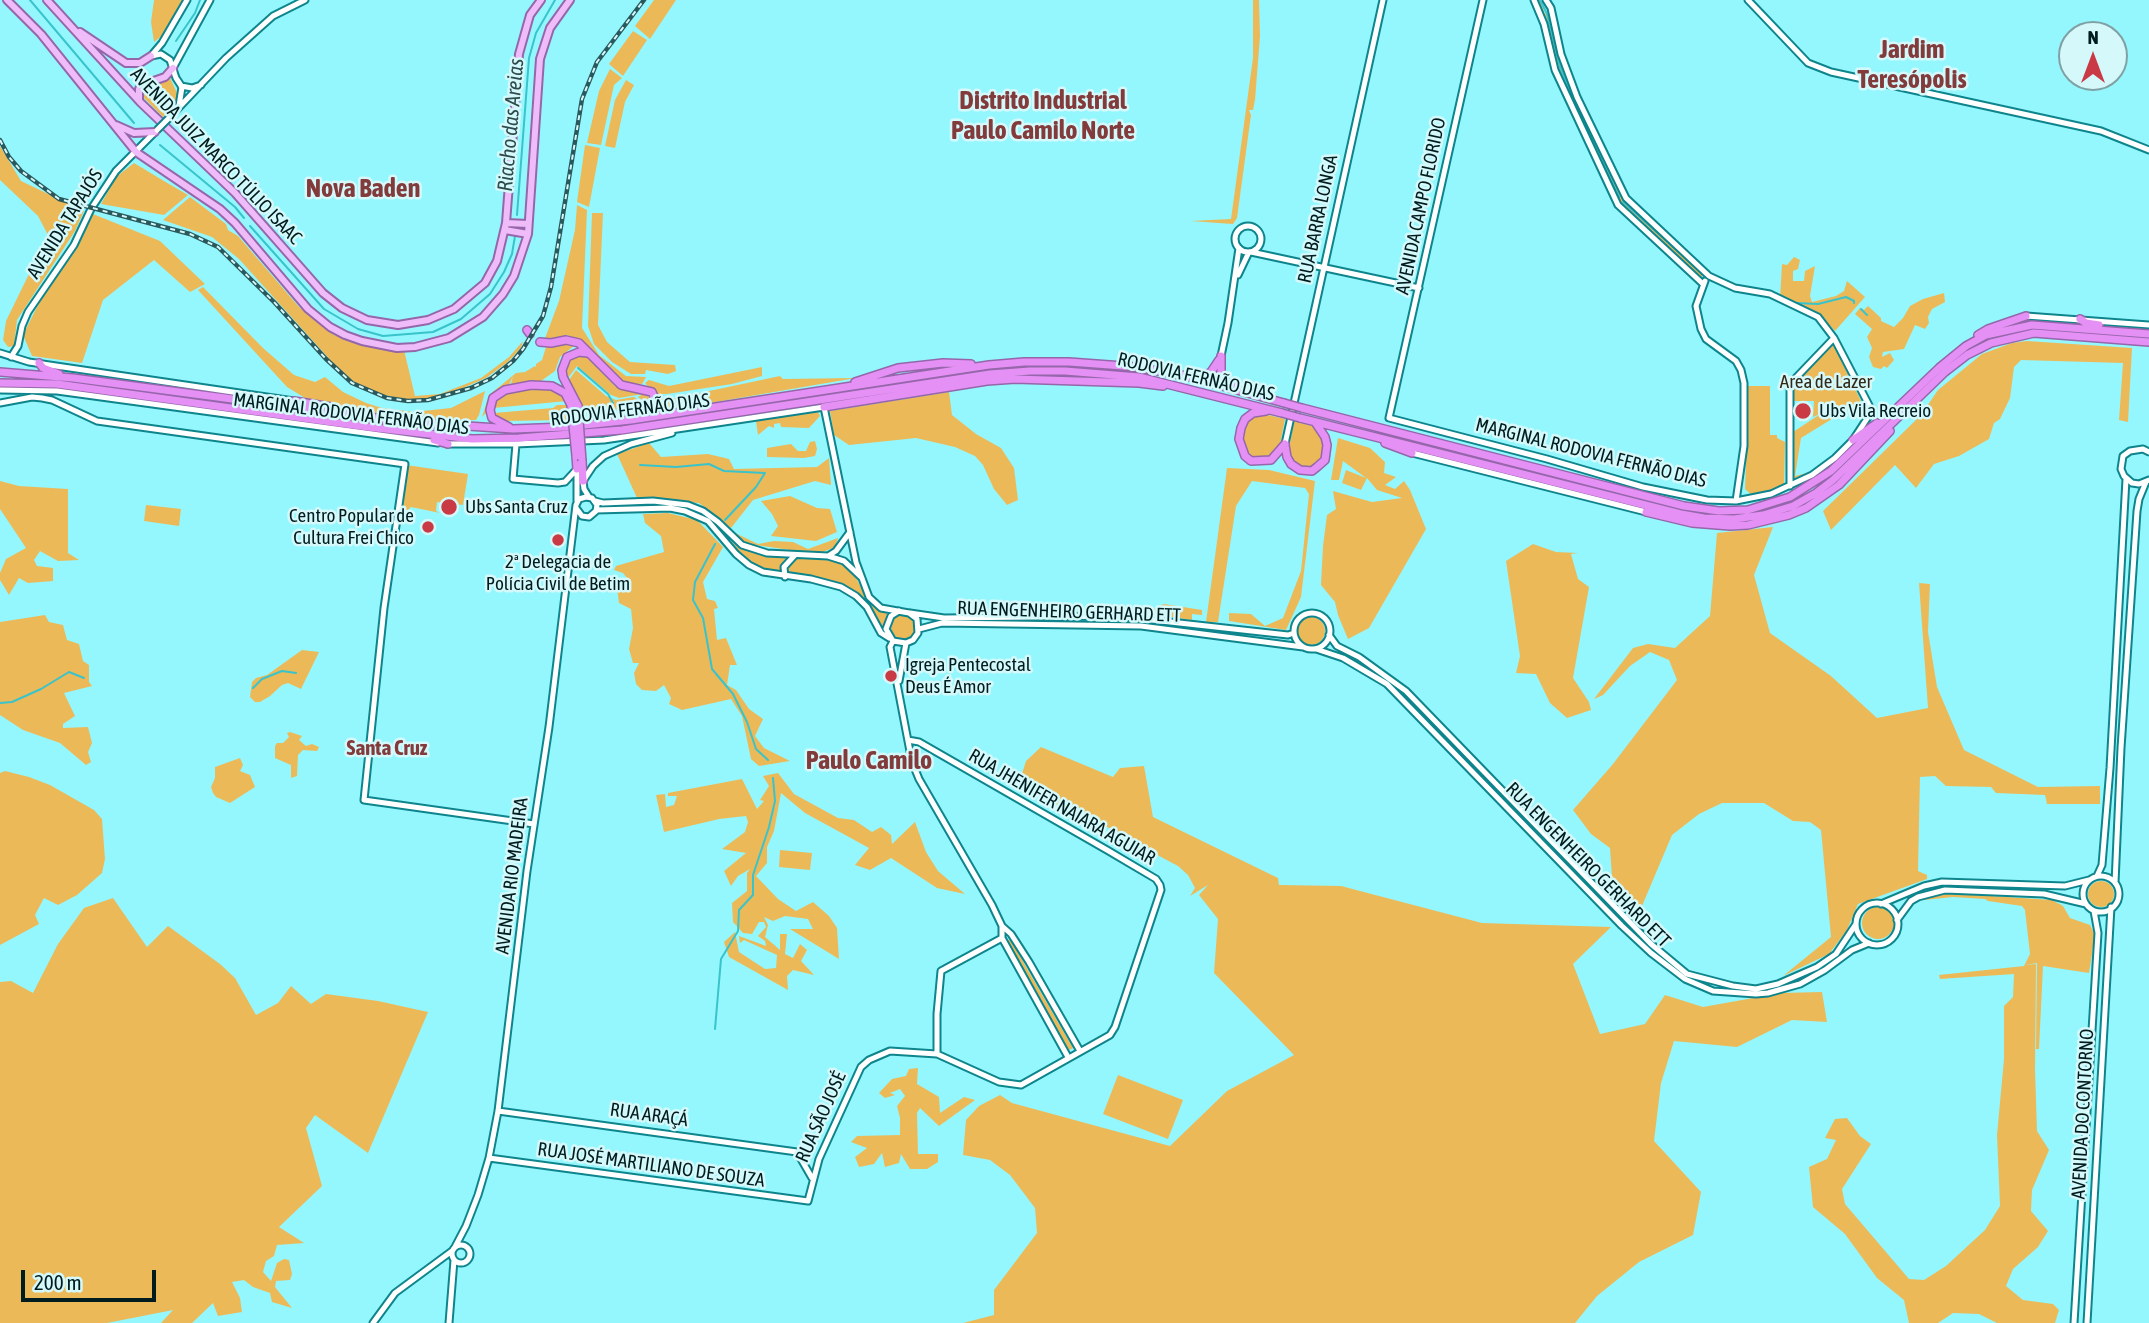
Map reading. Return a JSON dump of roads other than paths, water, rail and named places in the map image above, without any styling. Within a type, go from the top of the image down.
[{"type":"highway","points":[[1966,346],[1988,329],[2026,316]]},
{"type":"highway","points":[[2080,319],[2086,323],[2130,332]]},
{"type":"highway","name":"RODOVIA FERNÃO DIAS","points":[[0,372],[73,378],[393,420],[513,429],[631,420],[989,365],[1069,362],[1137,367],[1186,376],[1684,506],[1719,511],[1764,506],[1801,492],[1850,455],[1939,368],[1966,346],[1986,335],[2032,325],[2149,334]]},
{"type":"highway","name":"RODOVIA FERNÃO DIAS","points":[[0,383],[57,384],[368,428],[472,439],[594,433],[990,374],[1030,371],[1101,373],[1139,377],[1185,387],[1681,514],[1704,519],[1734,519],[1763,515],[1793,506],[1816,493],[1967,355],[1991,343],[2034,333],[2149,344]]},
{"type":"highway","points":[[540,342],[572,341],[579,344],[621,386],[647,390],[655,396],[653,408],[631,420]]},
{"type":"highway","points":[[583,481],[575,405],[562,370],[567,357],[579,352],[588,353]]},
{"type":"highway","points":[[1186,376],[1206,375],[1216,366],[1221,356]]},
{"type":"highway","points":[[1221,356],[1220,367],[1224,381],[1243,392]]},
{"type":"highway","points":[[38,363],[43,368],[73,378]]},
{"type":"highway","points":[[824,407],[1015,379],[1185,387]]},
{"type":"highway","points":[[513,429],[492,418],[490,412],[493,398],[505,390],[531,385],[552,386],[565,393],[575,405]]},
{"type":"highway","points":[[294,401],[393,420]]},
{"type":"highway","points":[[1646,512],[1692,523],[1730,526],[1748,525],[1806,508],[1839,485],[1905,415],[1912,404]]},
{"type":"highway","points":[[1273,410],[1259,411],[1245,419],[1239,439],[1242,449],[1251,461],[1262,462],[1276,456],[1285,444]]},
{"type":"highway","points":[[1853,440],[1892,413]]},
{"type":"highway","points":[[1285,444],[1291,464],[1300,470],[1312,471],[1325,460],[1327,445],[1315,422]]},
{"type":"highway","points":[[368,428],[448,444]]},
{"type":"highway","points":[[1373,435],[1383,442],[1412,453]]},
{"type":"highway","points":[[577,469],[579,458]]},
{"type":"main road","name":"AVENIDA JUIZ MARCO TÚLIO ISAAC","points":[[7,0],[41,34],[136,152],[220,209],[308,309],[330,327],[354,338],[397,348],[415,347],[449,338],[483,317],[514,276],[528,234],[540,59],[550,28],[570,0]]},
{"type":"main road","name":"AVENIDA JUIZ MARCO TÚLIO ISAAC","points":[[47,0],[140,102],[235,193],[323,293],[342,308],[367,320],[398,325],[413,323],[454,309],[485,283],[497,261],[506,226],[519,54],[530,15],[541,0]]},
{"type":"main road","points":[[69,25],[126,63],[140,63],[151,56],[162,43],[187,0]]},
{"type":"main road","points":[[140,102],[138,94],[142,85],[164,78],[173,68],[211,0]]},
{"type":"main road","points":[[178,110],[226,58],[273,16],[305,0]]},
{"type":"main road","name":"RUA BARRA LONGA","points":[[1285,444],[1383,0]]},
{"type":"main road","name":"AVENIDA CAMPO FLORIDO","points":[[1389,418],[1483,0]]},
{"type":"main road","points":[[1534,0],[1545,24],[1555,69],[1618,205],[1703,284]]},
{"type":"main road","points":[[1546,0],[1561,54],[1577,97],[1626,198],[1709,276],[1735,288],[1770,294],[1818,317],[1834,338],[1790,384],[1790,486]]},
{"type":"main road","points":[[1748,0],[1808,63],[1831,72],[2101,131],[2149,150]]},
{"type":"main road","points":[[151,56],[161,54],[167,57],[173,68],[181,86],[182,97],[178,110]]},
{"type":"main road","points":[[181,86],[198,87],[206,81]]},
{"type":"main road","name":"AVENIDA TAPAJÓS","points":[[11,357],[18,346],[27,312],[74,245],[91,209],[116,172],[178,110]]},
{"type":"main road","points":[[111,122],[134,133],[156,131]]},
{"type":"main road","points":[[506,226],[528,224]]},
{"type":"main road","points":[[506,226],[528,234]]},
{"type":"main road","points":[[1235,281],[1250,252],[1258,247],[1261,241],[1260,233],[1248,226],[1240,229],[1236,235],[1235,242],[1239,248],[1250,252],[1419,288]]},
{"type":"main road","points":[[1258,247],[1284,258]]},
{"type":"main road","points":[[1221,356],[1239,248]]},
{"type":"main road","points":[[1709,276],[1703,284],[1696,306],[1701,329],[1706,339],[1736,361],[1742,376],[1745,422],[1736,500]]},
{"type":"main road","points":[[2026,316],[2149,325]]},
{"type":"main road","name":"MARGINAL RODOVIA FERNÃO DIAS","points":[[1389,418],[1675,494],[1707,500],[1756,498],[1812,475],[1853,440],[1872,411],[1834,338]]},
{"type":"main road","points":[[18,346],[29,362]]},
{"type":"main road","name":"MARGINAL RODOVIA FERNÃO DIAS","points":[[0,353],[29,362],[294,401]]},
{"type":"main road","name":"MARGINAL RODOVIA FERNÃO DIAS","points":[[0,390],[57,391],[448,444],[604,440],[824,407]]},
{"type":"main road","points":[[0,403],[42,398],[97,421],[345,453],[405,464],[384,608],[364,800],[534,824]]},
{"type":"main road","points":[[824,407],[856,562],[869,597],[881,608],[909,613],[917,619],[919,629],[916,636],[906,643],[898,684]]},
{"type":"main road","points":[[596,510],[584,489],[583,481],[604,456],[631,444],[700,426]]},
{"type":"main road","points":[[516,444],[513,479],[565,482],[577,469]]},
{"type":"main road","points":[[2097,876],[2102,865],[2110,768],[2126,479],[2121,469],[2123,456],[2136,449],[2149,452]]},
{"type":"main road","points":[[1412,453],[1646,512]]},
{"type":"main road","name":"AVENIDA RIO MADEIRA","points":[[453,1249],[466,1226],[489,1158],[498,1111],[577,505],[577,469]]},
{"type":"main road","points":[[1740,476],[1744,491],[1756,498]]},
{"type":"main road","points":[[2126,479],[2132,483],[2147,481]]},
{"type":"main road","points":[[1897,920],[1911,901],[1945,890],[2044,894],[2087,904],[2095,911],[2104,912],[2119,898],[2115,883],[2137,511],[2138,499],[2147,481]]},
{"type":"main road","points":[[586,517],[579,514],[577,505],[582,497],[603,503],[653,501],[688,505],[703,511],[718,522],[742,545],[767,553],[828,556],[844,561],[864,580]]},
{"type":"main road","points":[[596,510],[670,508],[685,511],[708,521],[749,565],[763,572],[811,579],[841,587],[867,607],[881,633],[906,643]]},
{"type":"main road","points":[[573,527],[578,521],[592,516],[596,510]]},
{"type":"main road","points":[[828,556],[836,551],[850,532]]},
{"type":"main road","points":[[785,577],[784,567],[795,555]]},
{"type":"main road","points":[[899,611],[891,616],[886,624],[891,639],[890,647],[912,762],[1002,926],[1011,934],[1029,962],[1080,1051]]},
{"type":"main road","name":"RUA ENGENHEIRO GERHARD ETT","points":[[909,613],[944,618],[1116,616],[1289,635],[1294,633],[1299,618],[1310,613],[1321,615],[1337,646],[1370,664],[1406,691],[1651,944],[1688,974],[1756,989],[1777,984],[1817,967],[1836,954],[1856,925]]},
{"type":"main road","points":[[1116,616],[1117,625]]},
{"type":"main road","name":"RUA ENGENHEIRO GERHARD ETT","points":[[919,629],[942,623],[1117,625],[1153,627],[1316,649],[1343,658],[1387,684],[1622,926],[1685,979],[1713,991],[1768,993],[1800,984],[1852,950],[1869,943]]},
{"type":"main road","points":[[1294,633],[1295,639],[1303,647]]},
{"type":"main road","points":[[1316,649],[1325,644],[1329,635]]},
{"type":"main road","name":"RUA JHENIFER NAIARA AGUIAR","points":[[908,740],[919,742],[1156,879],[1161,890],[1110,1035],[1021,1085],[999,1082],[937,1054]]},
{"type":"main road","points":[[1881,904],[1924,886],[1942,882],[2052,886],[2077,885],[2097,876],[2107,877],[2115,883]]},
{"type":"main road","points":[[2087,904],[2084,889],[2089,880]]},
{"type":"main road","points":[[1875,903],[1881,904],[1891,909],[1897,920],[1897,929],[1890,940],[1878,944],[1869,943],[1860,936],[1856,925],[1859,913],[1863,908],[1875,903]]},
{"type":"main road","name":"AVENIDA DO CONTORNO","points":[[2087,1323],[2111,907]]},
{"type":"main road","name":"AVENIDA DO CONTORNO","points":[[2074,1323],[2098,933],[2095,911]]},
{"type":"main road","points":[[1002,926],[1002,938],[1068,1057]]},
{"type":"main road","points":[[937,1054],[937,1014],[942,971],[1002,938]]},
{"type":"main road","name":"RUA SÃO JOSÉ","points":[[808,1201],[819,1159],[861,1067],[869,1060],[890,1051],[937,1054]]},
{"type":"main road","name":"RUA ARAÇÁ","points":[[498,1111],[799,1155],[812,1161],[819,1159]]},
{"type":"main road","points":[[799,1155],[812,1178]]},
{"type":"main road","points":[[2084,1156],[2089,1169],[2095,1175]]},
{"type":"main road","name":"RUA JOSÉ MARTILIANO DE SOUZA","points":[[489,1158],[808,1201]]},
{"type":"main road","name":"AVENIDA RIO MADEIRA","points":[[466,1226],[467,1248]]},
{"type":"main road","points":[[449,1323],[453,1280],[451,1258],[453,1249],[460,1245],[467,1248],[470,1257],[453,1280]]},
{"type":"main road","points":[[451,1258],[463,1263]]},
{"type":"main road","points":[[373,1323],[395,1293],[451,1258]]},
{"type":"waterway","name":"Riacho das Areias","points":[[30,0],[134,123]]},
{"type":"waterway","points":[[176,41],[195,13],[200,0]]},
{"type":"waterway","name":"Riacho das Areias","points":[[517,215],[529,58],[536,33],[555,0]]},
{"type":"waterway","points":[[1540,0],[1547,14],[1560,67],[1577,109]]},
{"type":"waterway","points":[[1580,114],[1619,197]]},
{"type":"waterway","name":"Riacho das Areias","points":[[160,145],[235,207],[244,218]]},
{"type":"waterway","points":[[1623,202],[1702,273]]},
{"type":"waterway","name":"Riacho das Areias","points":[[250,226],[324,309],[358,329],[383,336],[433,332],[461,319],[490,294],[512,254],[515,236]]},
{"type":"waterway","points":[[1796,303],[1818,304],[1846,297],[1854,303]]},
{"type":"waterway","points":[[1861,309],[1867,315]]},
{"type":"waterway","points":[[578,368],[608,394],[613,403]]},
{"type":"waterway","points":[[640,465],[676,467],[709,464],[724,471],[765,473],[756,487],[725,520]]},
{"type":"waterway","points":[[715,544],[695,582],[693,600],[703,618],[712,669],[733,694],[747,722],[756,749],[768,760]]},
{"type":"waterway","points":[[253,688],[262,679],[282,671],[296,673]]},
{"type":"waterway","points":[[0,703],[12,702],[41,689],[69,672],[84,678]]},
{"type":"waterway","points":[[715,1029],[721,959],[738,931],[739,910],[753,895],[753,875],[775,801],[773,778]]},
{"type":"railway","points":[[0,140],[21,171],[59,199],[190,234],[218,247],[352,383],[387,398],[428,400],[471,388],[492,378],[523,349],[543,316],[551,287],[582,99],[597,62],[644,0]]},
{"type":"place","name":"Ubs Vila Recreio","points":[[1803,411]]},
{"type":"place","name":"Ubs Santa Cruz","points":[[449,507]]},
{"type":"place","name":"Centro Popular de Cultura Frei Chico","points":[[428,527]]},
{"type":"place","name":"2ª Delegacia de Polícia Civil de Betim","points":[[558,540]]},
{"type":"place","name":"Igreja Pentecostal Deus É Amor","points":[[891,676]]},
{"type":"district","name":"Jardim Teresópolis","points":[[1912,65]]},
{"type":"district","name":"Distrito Industrial Paulo Camilo Norte","points":[[1043,116]]},
{"type":"district","name":"Nova Baden","points":[[363,189]]},
{"type":"district","name":"Santa Cruz","points":[[387,748]]},
{"type":"district","name":"Paulo Camilo","points":[[869,761]]},
{"type":"park label","name":"Area de Lazer","points":[[1826,382]]}]
